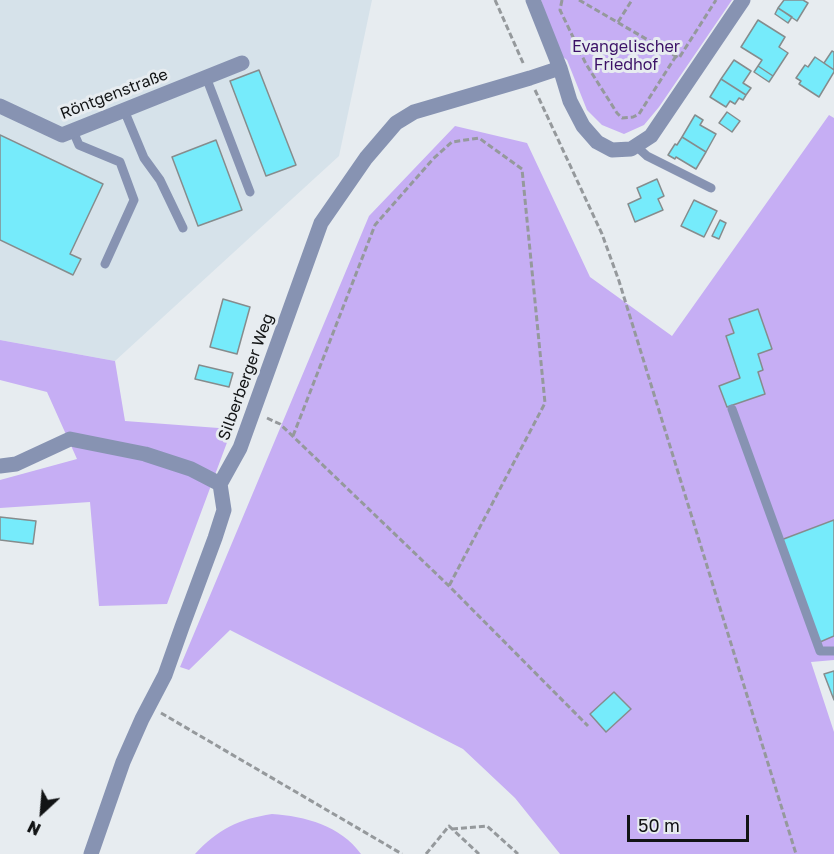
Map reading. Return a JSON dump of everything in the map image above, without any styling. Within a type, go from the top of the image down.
[{"type":"street","points":[[532,0],[560,68],[570,101],[583,126],[597,142],[612,150],[631,149],[651,136],[743,0]]},
{"type":"street","name":"Röntgenstraße","points":[[0,106],[63,135],[242,63]]},
{"type":"street","name":"Silberberger Weg","points":[[220,484],[240,448],[254,412],[321,223],[366,158],[396,123],[414,112],[560,68]]},
{"type":"street","points":[[0,466],[16,464],[70,439],[145,454],[191,469],[220,484],[224,510],[215,538],[165,675],[123,762],[91,854]]},
{"type":"lane","points":[[206,77],[250,192]]},
{"type":"lane","points":[[124,110],[144,158],[160,180],[183,228]]},
{"type":"lane","points":[[73,131],[80,145],[120,162],[134,200],[105,264]]},
{"type":"lane","points":[[636,146],[647,156],[711,188]]},
{"type":"lane","points":[[732,409],[820,651],[834,651]]},
{"type":"path","points":[[495,0],[602,234],[619,281],[796,854]]},
{"type":"path","points":[[562,0],[560,10],[586,64],[622,118],[639,114],[676,56]]},
{"type":"path","points":[[579,0],[679,58],[716,0]]},
{"type":"path","points":[[618,22],[632,0]]},
{"type":"path","points":[[293,436],[375,225],[433,159],[452,142],[479,138],[522,169],[545,403],[449,585]]},
{"type":"path","points":[[254,412],[280,424],[293,436],[449,585],[588,726]]},
{"type":"path","points":[[149,706],[402,854]]},
{"type":"path","points":[[426,854],[449,826],[479,854]]},
{"type":"path","points":[[452,829],[487,826],[518,854]]},
{"type":"shaded area","points":[[0,0],[372,0],[339,156],[115,361],[0,340]]},
{"type":"green space","name":"Evangelischer Friedhof","points":[[541,0],[732,0],[659,107],[644,125],[624,134],[602,125],[587,110],[567,60],[559,54]]},
{"type":"green space","points":[[829,115],[834,118],[834,660],[811,662],[834,732],[834,854],[560,854],[515,798],[463,749],[230,630],[189,670],[180,667],[369,216],[455,126],[527,143],[590,277],[672,336]]},
{"type":"green space","points":[[0,340],[115,361],[125,421],[232,429],[167,604],[99,606],[90,502],[0,508],[0,480],[77,459],[47,392],[0,380]]},
{"type":"green space","points":[[272,814],[297,817],[321,824],[343,836],[361,854],[195,854],[212,838],[230,826]]},
{"type":"building","points":[[784,0],[803,0],[808,3],[797,21],[778,8]]},
{"type":"building","points":[[778,8],[792,17],[788,23],[775,14]]},
{"type":"building","points":[[758,20],[785,37],[779,47],[788,53],[773,76],[758,66],[762,60],[741,47]]},
{"type":"building","points":[[832,51],[834,52],[834,70],[824,63]]},
{"type":"building","points":[[815,57],[834,70],[819,97],[799,84],[801,81],[796,78],[805,65],[808,67]]},
{"type":"building","points":[[734,60],[751,71],[743,83],[751,88],[746,95],[721,79]]},
{"type":"building","points":[[758,66],[773,76],[769,82],[754,72]]},
{"type":"building","points":[[259,70],[296,165],[266,176],[230,81]]},
{"type":"building","points":[[721,79],[746,95],[743,100],[739,98],[735,104],[730,101],[726,107],[710,97]]},
{"type":"building","points":[[727,112],[740,121],[732,132],[719,123]]},
{"type":"building","points":[[695,115],[703,120],[700,125],[716,134],[706,152],[682,137]]},
{"type":"building","points":[[0,135],[103,184],[70,254],[81,259],[73,275],[0,240]]},
{"type":"building","points":[[682,137],[706,152],[696,169],[668,155]]},
{"type":"building","points":[[216,140],[242,210],[198,226],[172,157]]},
{"type":"building","points":[[657,179],[664,196],[658,199],[663,210],[635,222],[628,204],[641,198],[637,188]]},
{"type":"building","points":[[694,200],[717,211],[704,237],[681,226]]},
{"type":"building","points":[[720,220],[726,223],[719,239],[712,236]]},
{"type":"building","points":[[223,299],[250,307],[237,354],[210,347]]},
{"type":"building","points":[[758,309],[772,349],[758,354],[763,370],[758,372],[765,394],[727,407],[719,386],[740,378],[726,336],[734,333],[729,319]]},
{"type":"building","points":[[199,365],[233,373],[229,387],[195,379]]},
{"type":"building","points":[[0,517],[36,521],[33,544],[0,540]]},
{"type":"building","points":[[834,520],[834,636],[820,642],[781,540]]},
{"type":"building","points":[[834,671],[834,700],[824,674]]},
{"type":"building","points":[[614,692],[631,709],[606,732],[590,714]]}]
